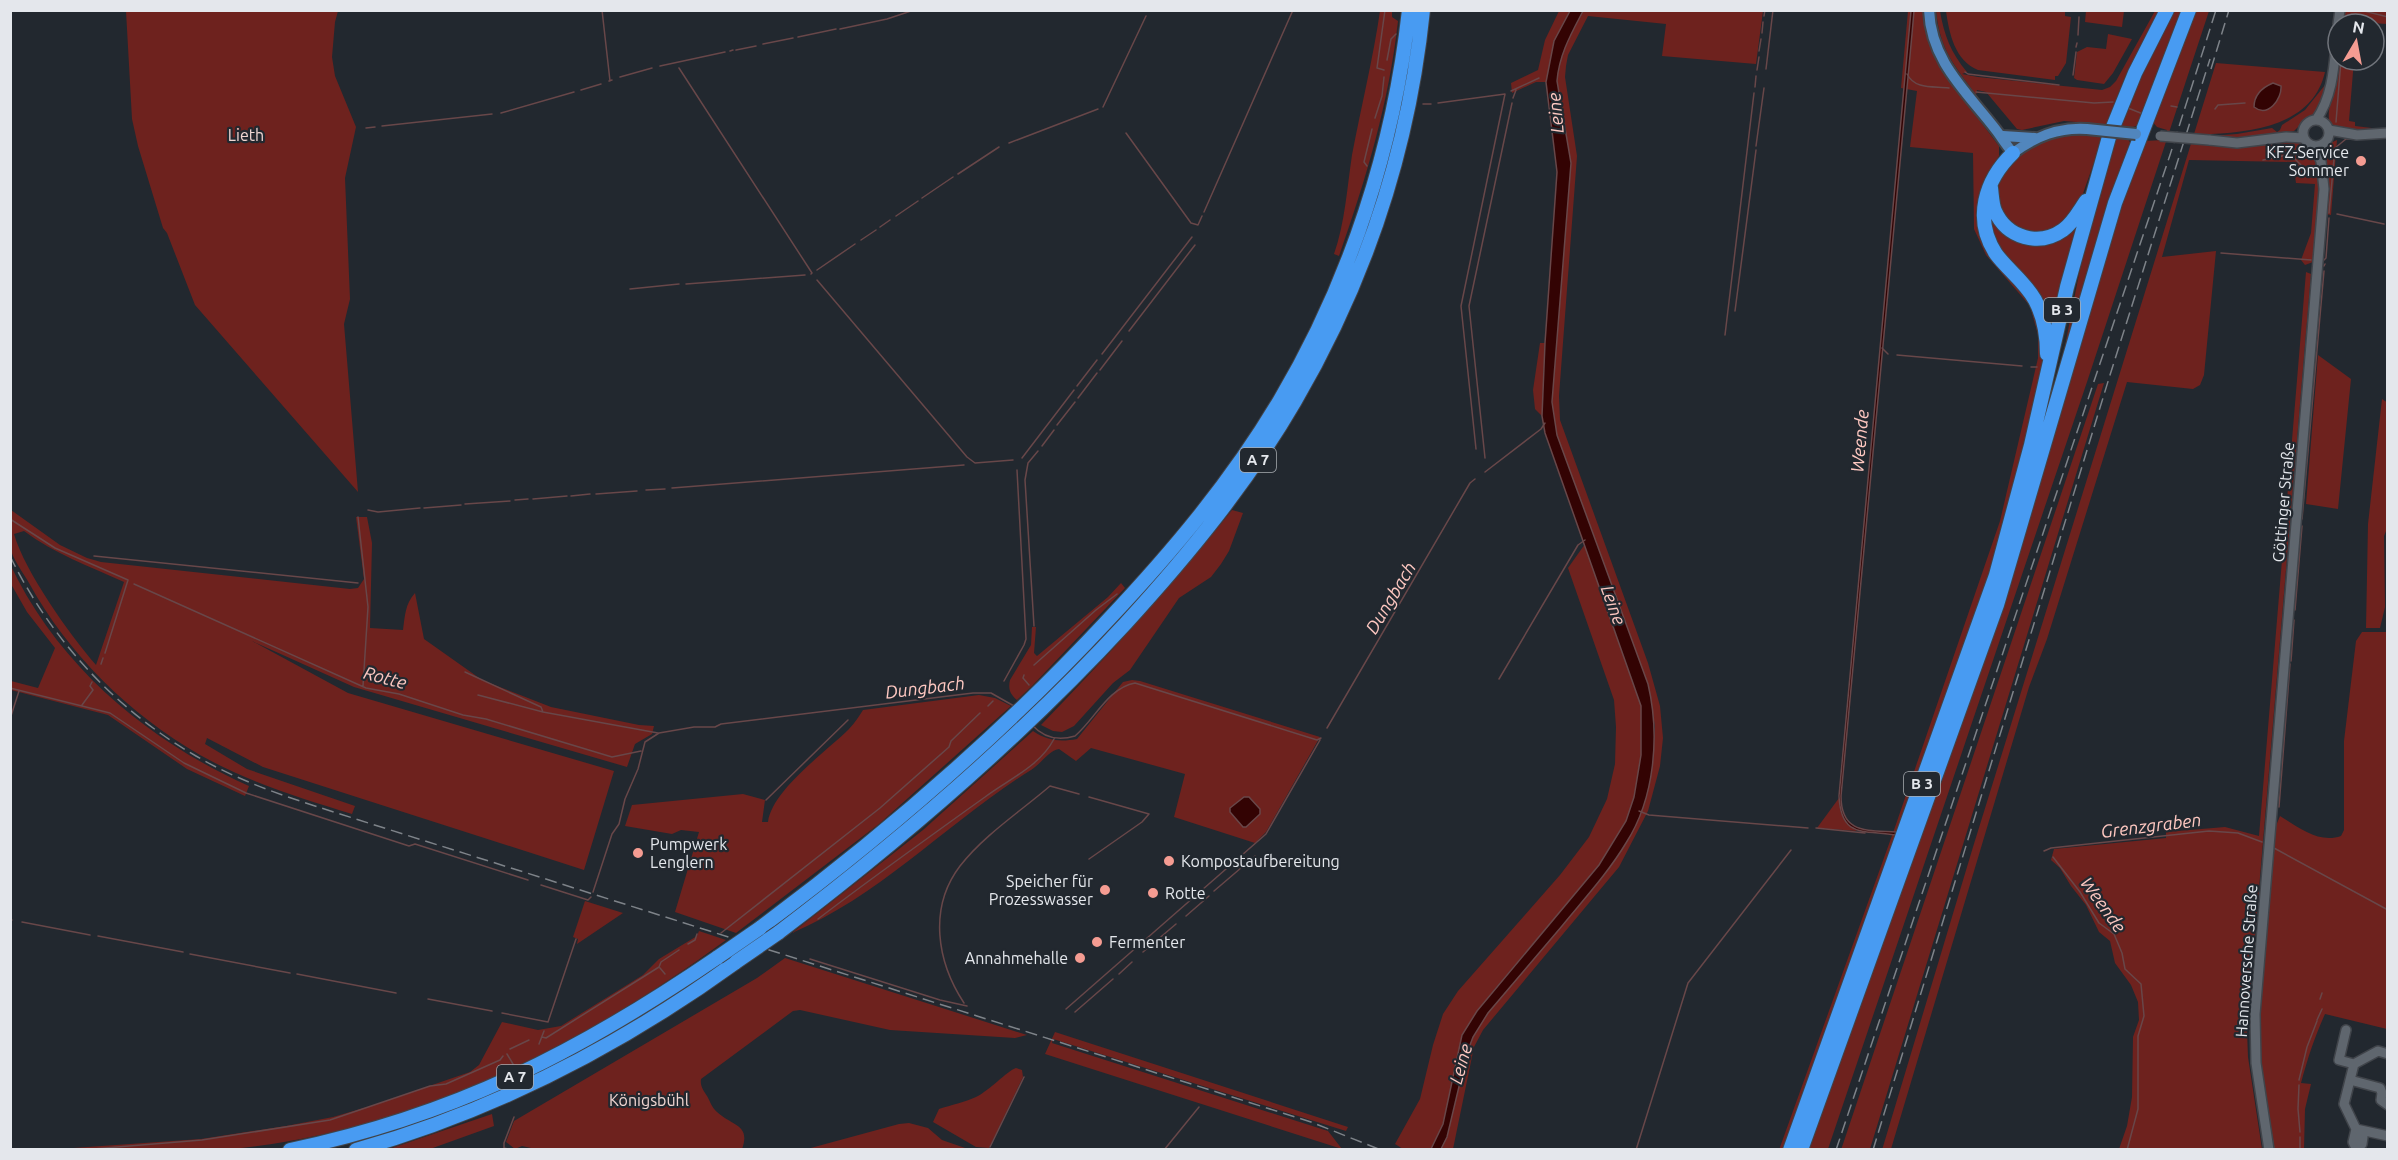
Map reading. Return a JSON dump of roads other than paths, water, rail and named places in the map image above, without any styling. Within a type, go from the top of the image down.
[{"type":"highway","name":"A 7","points":[[1041,701],[1204,511],[1250,448],[1296,372],[1344,269],[1373,188],[1394,106],[1409,10]]},
{"type":"highway","name":"A 7","points":[[356,1149],[413,1133],[470,1112],[554,1074],[632,1030],[736,962],[778,933],[882,852],[1111,638],[1183,559],[1255,465],[1308,379],[1346,301],[1383,202],[1408,110],[1423,10]]},
{"type":"highway","name":"B 3","points":[[1790,1149],[1996,575],[2024,476],[2093,191],[2121,106],[2167,10]]},
{"type":"highway","points":[[2036,472],[2102,244],[2138,134],[2189,10]]},
{"type":"highway","points":[[2014,152],[1995,172],[1990,183],[1984,203],[1985,231],[1997,255],[2027,288],[2042,315],[2047,337],[2047,374]]},
{"type":"highway","points":[[1990,183],[1995,210],[2005,226],[2019,236],[2034,239],[2049,237],[2063,230],[2093,191]]},
{"type":"highway","name":"B 3","points":[[1801,1149],[1986,639],[2036,472],[2069,310],[2079,246]]},
{"type":"highway","name":"A 7","points":[[290,1149],[396,1123],[450,1104],[553,1059],[603,1031],[759,928],[1010,731]]},
{"type":"main road","points":[[1929,10],[1932,34],[1942,61],[1963,92],[2014,152],[2038,137],[2061,130],[2087,129],[2138,134]]},
{"type":"main road","points":[[2000,134],[2038,137]]},
{"type":"street","name":"Göttinger Straße","points":[[2269,845],[2323,206],[2324,183],[2321,161],[2325,107],[2333,72]]},
{"type":"street","points":[[2138,134],[2237,143],[2304,134],[2307,124],[2323,133],[2346,135],[2388,133]]},
{"type":"street","name":"Göttinger Straße","points":[[2304,134],[2323,133]]},
{"type":"street","name":"Hannoversche Straße","points":[[2268,1149],[2254,1037],[2269,845]]},
{"type":"street","points":[[2346,1030],[2339,1060],[2357,1062],[2378,1051],[2388,1053]]},
{"type":"street","points":[[2356,1149],[2353,1142],[2356,1129],[2344,1104],[2357,1062]]},
{"type":"street","points":[[2350,1080],[2380,1088],[2381,1100],[2388,1105]]},
{"type":"street","points":[[2356,1129],[2388,1136]]},
{"type":"water","name":"Leine","points":[[1570,11],[1583,11],[1563,53],[1557,81],[1571,163],[1552,402],[1557,435],[1648,684],[1654,724],[1652,766],[1649,786],[1636,825],[1619,854],[1587,896],[1488,1013],[1473,1037],[1447,1137],[1441,1149],[1431,1149],[1443,1124],[1462,1035],[1477,1011],[1599,865],[1626,821],[1634,797],[1641,755],[1641,706],[1545,433],[1542,416],[1557,172],[1546,82],[1554,41]]},
{"type":"water","points":[[1911,11],[1914,11],[1912,34],[1841,796],[1842,808],[1851,824],[1866,830],[1896,832],[1895,835],[1864,832],[1849,825],[1844,819],[1839,796]]},
{"type":"water","points":[[2273,83],[2281,86],[2277,101],[2269,109],[2259,110],[2254,107],[2259,92]]},
{"type":"water","points":[[1244,797],[1249,797],[1260,809],[1260,814],[1246,827],[1243,827],[1230,812],[1230,808]]},
{"type":"waterway","points":[[602,10],[610,81]]},
{"type":"waterway","points":[[840,29],[887,19],[914,10]]},
{"type":"waterway","points":[[1204,212],[1293,10]]},
{"type":"waterway","points":[[1384,70],[1377,68],[1385,10]]},
{"type":"waterway","points":[[1764,16],[1765,10]]},
{"type":"waterway","points":[[1766,69],[1773,10]]},
{"type":"waterway","points":[[2360,10],[2388,17]]},
{"type":"waterway","points":[[1103,107],[1146,16]]},
{"type":"waterway","points":[[2078,35],[2079,17]]},
{"type":"waterway","points":[[1762,33],[1763,22]]},
{"type":"waterway","points":[[798,37],[836,29]]},
{"type":"waterway","points":[[1387,60],[1391,39],[1396,34]]},
{"type":"waterway","points":[[763,44],[793,38]]},
{"type":"waterway","points":[[1759,51],[1761,39]]},
{"type":"waterway","points":[[2076,47],[2077,43]]},
{"type":"waterway","points":[[736,50],[756,46]]},
{"type":"waterway","points":[[660,66],[725,52]]},
{"type":"waterway","points":[[2073,75],[2076,52]]},
{"type":"waterway","points":[[1757,70],[1759,57]]},
{"type":"waterway","points":[[620,77],[652,68]]},
{"type":"waterway","points":[[679,68],[811,274]]},
{"type":"waterway","points":[[1965,72],[2059,85]]},
{"type":"waterway","points":[[2336,122],[2340,72]]},
{"type":"waterway","points":[[1907,74],[1910,79],[1920,85],[1949,88]]},
{"type":"waterway","points":[[1755,87],[1756,76]]},
{"type":"waterway","points":[[1375,118],[1382,96],[1384,77]]},
{"type":"waterway","points":[[1511,91],[1539,78]]},
{"type":"waterway","points":[[581,90],[601,84]]},
{"type":"waterway","points":[[1756,146],[1764,88]]},
{"type":"waterway","points":[[1513,98],[1516,90]]},
{"type":"waterway","points":[[501,113],[574,92]]},
{"type":"waterway","points":[[1976,92],[2094,103],[2113,102]]},
{"type":"waterway","points":[[1725,335],[1754,93]]},
{"type":"waterway","points":[[1438,103],[1505,94],[1461,306],[1476,449]]},
{"type":"waterway","points":[[1485,458],[1469,306],[1512,103]]},
{"type":"waterway","points":[[2215,109],[2218,105],[2245,103]]},
{"type":"waterway","points":[[1423,104],[1431,104]]},
{"type":"waterway","points":[[2171,106],[2177,107]]},
{"type":"waterway","points":[[2128,108],[2143,114]]},
{"type":"waterway","points":[[1009,143],[1098,109]]},
{"type":"waterway","points":[[382,126],[492,114]]},
{"type":"waterway","points":[[366,128],[375,127]]},
{"type":"waterway","points":[[1367,166],[1364,162],[1372,129]]},
{"type":"waterway","points":[[1126,133],[1191,223],[1198,225],[1202,216]]},
{"type":"waterway","points":[[2329,213],[2335,148],[2346,139],[2354,139]]},
{"type":"waterway","points":[[958,174],[999,147]]},
{"type":"waterway","points":[[1735,311],[1756,150]]},
{"type":"waterway","points":[[2263,160],[2292,156],[2309,173]]},
{"type":"waterway","points":[[922,198],[953,177]]},
{"type":"waterway","points":[[896,216],[918,201]]},
{"type":"waterway","points":[[2337,214],[2384,224]]},
{"type":"waterway","points":[[2323,261],[2326,258],[2329,218]]},
{"type":"waterway","points":[[880,227],[890,220]]},
{"type":"waterway","points":[[861,240],[876,230]]},
{"type":"waterway","points":[[1102,354],[1192,237]]},
{"type":"waterway","points":[[817,270],[855,244]]},
{"type":"waterway","points":[[1129,331],[1195,245]]},
{"type":"waterway","points":[[2221,253],[2311,260]]},
{"type":"waterway","points":[[2302,519],[2324,271]]},
{"type":"waterway","points":[[686,284],[805,275]]},
{"type":"waterway","points":[[817,280],[967,457],[975,463],[1013,460]]},
{"type":"waterway","points":[[630,289],[679,284]]},
{"type":"waterway","points":[[1100,370],[1122,341]]},
{"type":"waterway","points":[[1882,348],[1888,354]]},
{"type":"waterway","points":[[1897,355],[2022,366]]},
{"type":"waterway","points":[[1077,386],[1097,360]]},
{"type":"waterway","points":[[2031,367],[2037,367]]},
{"type":"waterway","points":[[1078,398],[1097,373]]},
{"type":"waterway","points":[[1022,458],[1074,390]]},
{"type":"waterway","points":[[1057,425],[1075,402]]},
{"type":"waterway","name":"Dungbach","points":[[1485,472],[1541,429],[1545,423]]},
{"type":"waterway","points":[[1042,446],[1054,430]]},
{"type":"waterway","points":[[1034,626],[1025,480],[1028,463],[1038,451]]},
{"type":"waterway","points":[[672,488],[964,465]]},
{"type":"waterway","points":[[1004,681],[1026,639],[1017,470]]},
{"type":"waterway","name":"Dungbach","points":[[1327,728],[1470,483],[1475,479]]},
{"type":"waterway","points":[[646,490],[665,489]]},
{"type":"waterway","points":[[596,494],[637,491]]},
{"type":"waterway","points":[[571,496],[590,494]]},
{"type":"waterway","points":[[533,499],[567,496]]},
{"type":"waterway","points":[[515,500],[528,499]]},
{"type":"waterway","points":[[465,504],[510,501]]},
{"type":"waterway","points":[[424,508],[461,505]]},
{"type":"waterway","points":[[368,510],[378,512],[420,508]]},
{"type":"waterway","points":[[358,517],[368,607],[363,686]]},
{"type":"waterway","name":"Rotte","points":[[10,519],[55,548],[128,580],[105,653]]},
{"type":"waterway","points":[[2295,610],[2302,526]]},
{"type":"waterway","points":[[1499,679],[1578,545],[1585,540]]},
{"type":"waterway","points":[[94,556],[358,583]]},
{"type":"waterway","name":"Rotte","points":[[134,584],[366,688],[399,694],[463,715],[486,719],[612,757],[641,751]]},
{"type":"waterway","points":[[1034,665],[1117,594]]},
{"type":"waterway","points":[[2291,661],[2294,620]]},
{"type":"waterway","points":[[101,664],[103,658]]},
{"type":"waterway","points":[[2279,807],[2290,664]]},
{"type":"waterway","points":[[465,672],[541,707],[543,712]]},
{"type":"waterway","points":[[1024,675],[1023,678],[1029,685]]},
{"type":"waterway","points":[[82,705],[93,690],[90,686],[92,682]]},
{"type":"waterway","name":"Dungbach","points":[[1032,725],[1052,737],[1075,736],[1109,697],[1125,686],[1135,683],[1317,740],[1321,738]]},
{"type":"waterway","points":[[10,688],[110,713],[184,763],[246,793],[409,846],[415,844],[528,880]]},
{"type":"waterway","points":[[10,719],[19,691]]},
{"type":"waterway","name":"Dungbach","points":[[593,892],[612,834],[619,824],[625,799],[638,769],[645,742],[659,733],[973,693],[991,693],[1014,706]]},
{"type":"waterway","points":[[478,695],[543,712],[658,733]]},
{"type":"waterway","points":[[988,706],[993,701]]},
{"type":"waterway","points":[[721,933],[880,808],[949,747],[951,741],[980,713]]},
{"type":"waterway","points":[[766,800],[848,720]]},
{"type":"waterway","points":[[818,919],[1023,771],[1041,757],[1054,739]]},
{"type":"waterway","points":[[1066,1009],[1266,834],[1320,740]]},
{"type":"waterway","points":[[964,1003],[947,970],[942,953],[940,917],[943,899],[950,882],[960,866],[980,844],[1050,786],[1079,794]]},
{"type":"waterway","points":[[1089,797],[1149,814],[1142,822],[1089,859]]},
{"type":"waterway","points":[[1639,811],[1649,815],[1808,828]]},
{"type":"waterway","points":[[1816,828],[1865,833]]},
{"type":"waterway","name":"Grenzgraben","points":[[2044,851],[2051,848],[2209,831],[2238,833],[2262,842]]},
{"type":"waterway","name":"Grenzgraben","points":[[2274,848],[2388,910]]},
{"type":"waterway","points":[[1636,1150],[1688,983],[1791,850]]},
{"type":"waterway","points":[[1214,891],[1255,856]]},
{"type":"waterway","name":"Weende","points":[[2053,857],[2080,892],[2099,923],[2114,934],[2122,953],[2125,969],[2141,984],[2144,1016],[2138,1036],[2138,1109],[2127,1150]]},
{"type":"waterway","points":[[541,885],[588,900],[591,897]]},
{"type":"waterway","points":[[1186,916],[1209,896]]},
{"type":"waterway","points":[[22,922],[90,935]]},
{"type":"waterway","points":[[1143,952],[1176,924]]},
{"type":"waterway","points":[[688,944],[695,940],[697,934]]},
{"type":"waterway","points":[[98,936],[183,952]]},
{"type":"waterway","points":[[502,1013],[548,1022],[576,939]]},
{"type":"waterway","points":[[542,1037],[546,1038],[659,967],[661,962],[679,950]]},
{"type":"waterway","points":[[190,954],[290,973]]},
{"type":"waterway","points":[[810,959],[940,1000],[967,1006]]},
{"type":"waterway","points":[[1119,974],[1132,962]]},
{"type":"waterway","points":[[660,968],[665,974]]},
{"type":"waterway","points":[[297,974],[396,993]]},
{"type":"waterway","points":[[1075,1012],[1113,979]]},
{"type":"waterway","points":[[2320,999],[2322,993]]},
{"type":"waterway","points":[[428,999],[492,1011]]},
{"type":"waterway","points":[[2317,1020],[2322,1009]]},
{"type":"waterway","points":[[2299,1080],[2307,1047],[2317,1021]]},
{"type":"waterway","points":[[539,1044],[544,1031]]},
{"type":"waterway","points":[[510,1049],[529,1040]]},
{"type":"waterway","points":[[507,1054],[513,1064]]},
{"type":"waterway","points":[[81,1150],[202,1140],[330,1120],[430,1086],[446,1084],[500,1060],[503,1056]]},
{"type":"waterway","points":[[990,1147],[1024,1077]]},
{"type":"waterway","points":[[2299,1085],[2300,1132]]},
{"type":"waterway","points":[[2266,1101],[2274,1150]]},
{"type":"waterway","points":[[1164,1150],[1199,1107]]},
{"type":"waterway","points":[[504,1150],[504,1143],[514,1117]]},
{"type":"waterway","points":[[2300,1137],[2300,1150]]},
{"type":"waterway","points":[[504,1148],[512,1150]]},
{"type":"railway","points":[[1836,1150],[2170,155],[2216,10]]},
{"type":"railway","points":[[2211,69],[2229,10]]},
{"type":"railway","points":[[1873,1150],[2110,375],[2210,59]]},
{"type":"railway","points":[[10,556],[45,616],[88,670],[113,695],[167,738],[215,767],[235,776],[317,807],[1311,1122],[1381,1150]]},
{"type":"place","name":"KFZ-Service Sommer","points":[[2361,161]]},
{"type":"place","name":"Pumpwerk Lenglern","points":[[638,853]]},
{"type":"place","name":"Kompostaufbereitung","points":[[1169,861]]},
{"type":"place","name":"Speicher für Prozesswasser","points":[[1105,890]]},
{"type":"place","name":"Rotte","points":[[1153,893]]},
{"type":"place","name":"Fermenter","points":[[1097,942]]},
{"type":"place","name":"Annahmehalle","points":[[1080,958]]},
{"type":"park label","name":"Lieth","points":[[246,135]]},
{"type":"park label","name":"Königsbühl","points":[[649,1100]]}]
